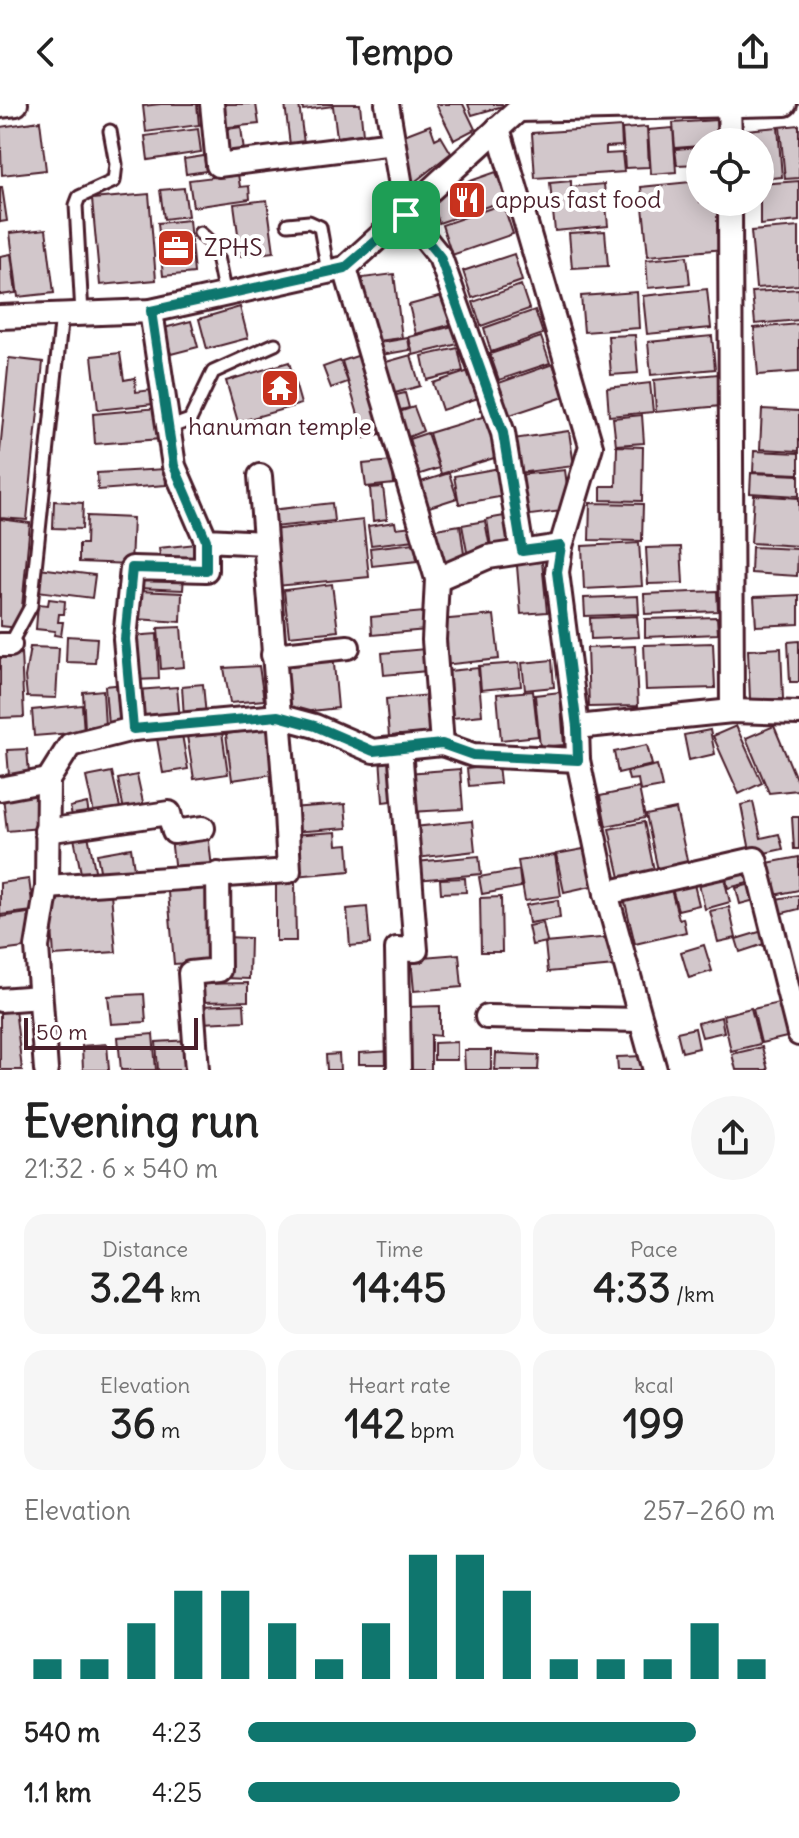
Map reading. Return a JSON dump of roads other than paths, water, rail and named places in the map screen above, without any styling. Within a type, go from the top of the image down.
[{"type":"street","points":[[0,106],[16,104]]},
{"type":"street","points":[[212,104],[218,165],[393,143]]},
{"type":"street","points":[[387,104],[406,215],[440,257],[503,433],[522,551]]},
{"type":"street","points":[[0,317],[151,311],[337,270],[406,215],[522,107],[785,104]]},
{"type":"street","points":[[730,105],[730,128]]},
{"type":"street","points":[[498,128],[591,446],[561,546],[557,572],[577,727],[578,760],[606,893],[655,1070]]},
{"type":"street","points":[[730,216],[732,711]]},
{"type":"street","points":[[337,270],[437,579],[434,640],[442,744]]},
{"type":"street","points":[[133,729],[125,639],[132,568],[206,570],[206,540],[174,466],[151,311]]},
{"type":"street","points":[[47,887],[289,871],[260,476]]},
{"type":"street","points":[[206,540],[265,543]]},
{"type":"street","points":[[437,579],[488,557],[561,546]]},
{"type":"street","points":[[273,655],[348,647]]},
{"type":"street","points":[[577,727],[732,711],[799,713]]},
{"type":"street","points":[[46,1070],[37,947],[47,887],[48,780],[70,745],[133,729],[278,716],[315,726],[373,751],[442,744],[473,755],[578,760]]},
{"type":"street","points":[[399,1070],[397,949],[416,950],[400,748]]},
{"type":"street","points":[[0,789],[48,780]]},
{"type":"street","points":[[46,831],[169,813],[174,832],[203,828]]},
{"type":"street","points":[[606,893],[755,859],[799,1034]]},
{"type":"street","points":[[197,1070],[190,973],[219,970],[218,874]]},
{"type":"street","points":[[0,1000],[40,997]]},
{"type":"street","points":[[487,1017],[641,1020]]},
{"type":"lane","points":[[5,645],[31,606],[72,314],[76,205],[79,197],[114,181],[116,164],[110,131]]},
{"type":"lane","points":[[288,224],[309,222],[320,227],[337,270]]},
{"type":"lane","points":[[200,233],[215,247],[225,295]]},
{"type":"lane","points":[[168,428],[190,420],[213,372],[275,344]]},
{"type":"place","name":"appus fast food","points":[[467,200]]},
{"type":"place","name":"ZPHS","points":[[176,248]]},
{"type":"place","name":"hanuman temple","points":[[280,388]]}]
